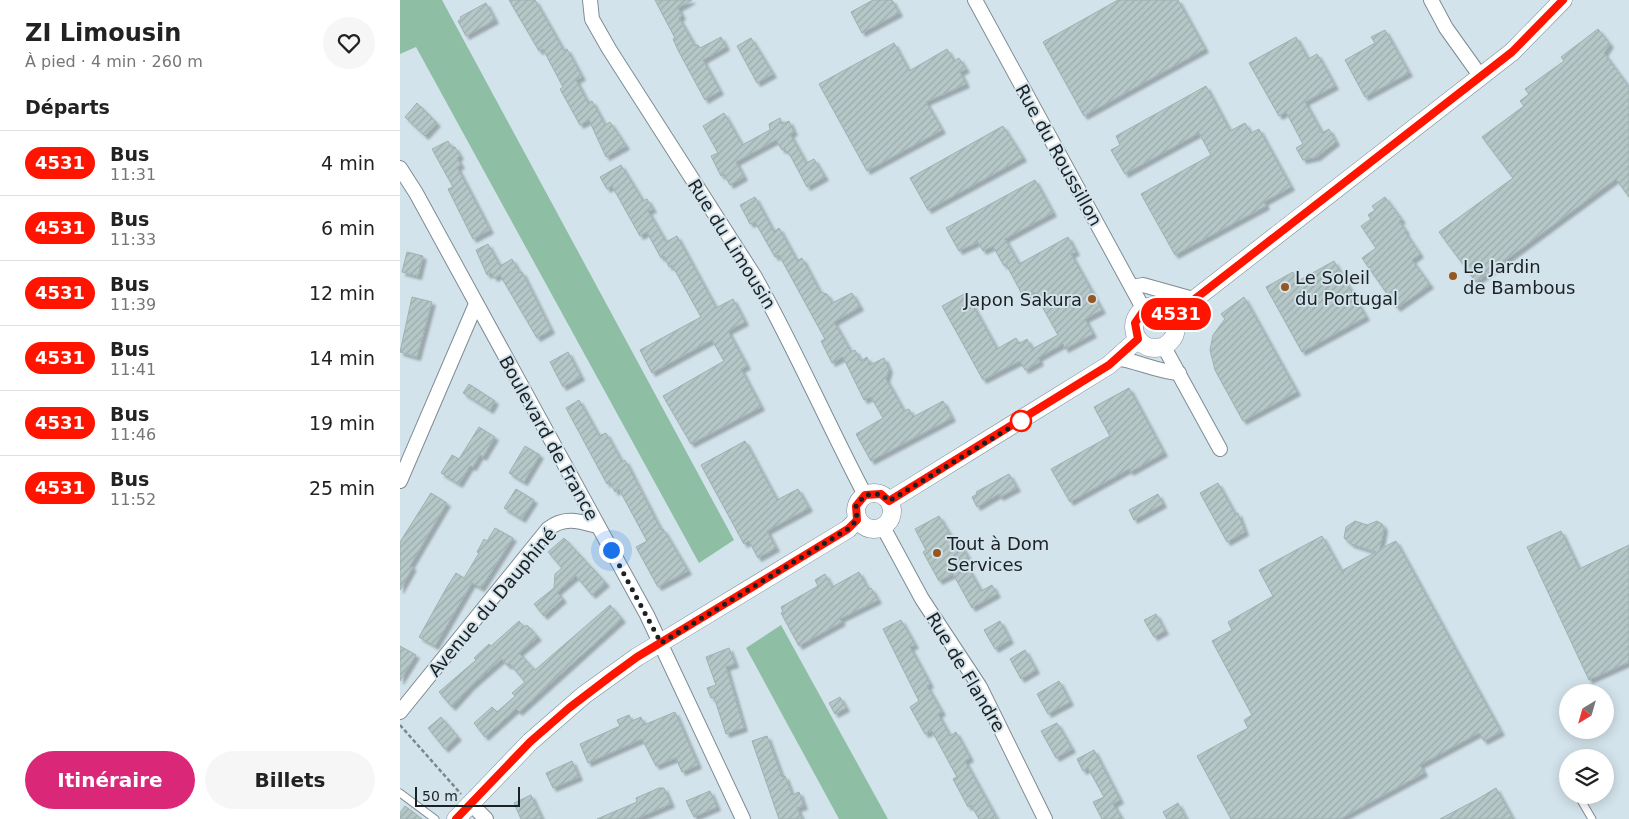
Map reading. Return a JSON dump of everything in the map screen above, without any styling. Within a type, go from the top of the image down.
[{"type":"street","name":"Rue du Limousin","points":[[590,0],[592,19],[609,49],[771,306],[832,433],[865,495]]},
{"type":"street","name":"Rue du Roussillon","points":[[975,0],[1144,310]]},
{"type":"street","points":[[1431,0],[1451,34],[1481,77]]},
{"type":"street","points":[[1173,316],[1512,52],[1563,0]]},
{"type":"street","name":"Boulevard de France","points":[[400,168],[409,180],[661,643],[743,819]]},
{"type":"street","points":[[1132,288],[1143,285],[1193,299]]},
{"type":"street","points":[[400,481],[476,304]]},
{"type":"street","points":[[1160,307],[1173,316],[1176,324],[1176,333],[1164,347],[1150,348],[1138,339],[1135,323],[1144,310],[1160,307]]},
{"type":"street","points":[[889,501],[1051,402],[1116,358],[1138,339]]},
{"type":"street","points":[[1164,347],[1220,449]]},
{"type":"street","points":[[1116,358],[1178,373]]},
{"type":"street","points":[[881,494],[889,501],[892,512],[891,518],[878,530],[866,528],[857,520],[856,506],[865,495],[881,494]]},
{"type":"street","name":"Avenue du Dauphiné","points":[[400,712],[548,529],[564,521],[575,520],[597,526]]},
{"type":"street","points":[[456,819],[530,742],[569,708],[637,657],[848,529],[857,520]]},
{"type":"street","name":"Rue de Flandre","points":[[883,527],[922,599],[980,688],[1045,819]]},
{"type":"street","points":[[471,804],[486,819]]},
{"type":"lane","points":[[400,793],[435,819]]},
{"type":"lane","points":[[1583,804],[1592,819]]},
{"type":"path","points":[[400,724],[471,804]]},
{"type":"green space","points":[[400,0],[442,0],[734,540],[699,563],[416,47],[400,54]]},
{"type":"green space","points":[[781,625],[888,819],[839,819],[746,648]]},
{"type":"building","points":[[509,0],[535,0],[564,51],[567,49],[582,77],[576,80],[588,103],[592,101],[605,125],[610,122],[626,146],[606,157],[589,120],[580,125],[560,89],[563,87],[543,49],[539,51]]},
{"type":"building","points":[[655,0],[692,0],[678,8],[682,16],[679,18],[695,46],[698,45],[700,48],[721,37],[726,47],[703,60],[720,91],[705,100],[678,50],[673,39],[675,38]]},
{"type":"building","points":[[873,0],[892,0],[899,13],[862,33],[851,12]]},
{"type":"building","points":[[1118,0],[1178,0],[1205,49],[1084,116],[1043,42]]},
{"type":"building","points":[[486,3],[495,20],[466,36],[458,21],[461,19],[460,17]]},
{"type":"building","points":[[1598,29],[1610,44],[1604,53],[1629,87],[1629,197],[1616,179],[1476,282],[1439,232],[1513,178],[1482,137],[1524,106],[1520,101],[1529,94],[1525,89],[1564,61],[1561,57]]},
{"type":"building","points":[[1385,30],[1409,73],[1365,97],[1345,60],[1375,43],[1371,37]]},
{"type":"building","points":[[1296,37],[1308,59],[1317,54],[1335,86],[1305,102],[1322,133],[1329,129],[1336,142],[1317,157],[1303,160],[1296,148],[1303,144],[1286,112],[1279,116],[1249,63]]},
{"type":"building","points":[[751,38],[773,74],[757,83],[737,46]]},
{"type":"building","points":[[894,43],[909,71],[947,49],[954,61],[959,58],[966,69],[960,72],[966,84],[926,102],[942,130],[867,171],[819,84]]},
{"type":"building","points":[[1206,86],[1230,131],[1245,123],[1251,133],[1259,129],[1291,187],[1264,202],[1266,206],[1175,255],[1141,194],[1211,155],[1199,133],[1125,174],[1111,150],[1120,145],[1116,136]]},
{"type":"building","points":[[417,103],[437,123],[425,136],[405,117]]},
{"type":"building","points":[[724,113],[742,145],[770,130],[769,124],[780,118],[782,124],[789,121],[794,132],[790,134],[806,163],[814,159],[825,177],[807,187],[790,155],[784,149],[782,150],[776,140],[736,162],[744,177],[730,185],[724,174],[721,176],[711,156],[718,153],[703,126]]},
{"type":"building","points":[[1003,126],[1023,158],[928,210],[910,178]]},
{"type":"building","points":[[448,141],[452,148],[455,147],[460,156],[457,158],[461,165],[457,167],[490,230],[473,239],[448,189],[453,187],[432,149]]},
{"type":"building","points":[[621,165],[643,201],[647,199],[653,209],[648,211],[666,242],[677,236],[716,308],[733,299],[745,322],[728,331],[747,366],[741,369],[761,407],[691,444],[663,396],[724,361],[712,340],[652,373],[640,350],[701,317],[672,265],[669,267],[664,256],[661,258],[647,232],[640,236],[612,186],[607,189],[600,177]]},
{"type":"building","points":[[1035,180],[1053,213],[1005,239],[1019,264],[1068,237],[1076,252],[1071,254],[1102,310],[1085,319],[1093,334],[1065,349],[1063,344],[1038,358],[1040,362],[1025,370],[1020,361],[983,380],[942,306],[966,293],[997,349],[1016,338],[1019,344],[1027,339],[1032,349],[1058,335],[1034,292],[1024,298],[1006,264],[1004,266],[993,246],[983,251],[978,242],[959,251],[946,228]]},
{"type":"building","points":[[755,197],[774,232],[779,228],[797,261],[802,258],[820,292],[827,294],[832,303],[852,293],[860,307],[834,322],[851,352],[855,350],[861,361],[867,357],[870,365],[884,358],[889,369],[886,379],[904,411],[909,409],[913,417],[943,401],[952,418],[871,461],[856,434],[883,418],[871,397],[864,400],[843,357],[832,363],[821,341],[825,339],[779,255],[775,257],[755,222],[750,224],[740,205]]},
{"type":"building","points":[[1385,197],[1402,220],[1399,221],[1420,254],[1412,260],[1430,285],[1397,308],[1362,258],[1376,248],[1361,226],[1371,219],[1368,215],[1375,210],[1372,206]]},
{"type":"building","points":[[488,244],[500,266],[512,259],[520,273],[522,272],[551,330],[537,338],[500,275],[494,278],[491,273],[487,275],[476,250]]},
{"type":"building","points":[[407,252],[423,256],[418,276],[402,272]]},
{"type":"building","points":[[1334,261],[1366,317],[1302,352],[1266,287],[1293,272],[1298,281]]},
{"type":"building","points":[[412,297],[432,302],[417,357],[400,352]]},
{"type":"building","points":[[1244,297],[1297,392],[1243,421],[1215,370],[1210,350],[1213,335],[1225,319],[1221,314]]},
{"type":"building","points":[[568,352],[581,377],[563,387],[550,362]]},
{"type":"building","points":[[469,384],[495,401],[490,410],[463,393]]},
{"type":"building","points":[[1129,388],[1164,453],[1130,472],[1129,469],[1070,502],[1051,469],[1110,436],[1094,407]]},
{"type":"building","points":[[579,400],[599,436],[606,433],[622,462],[625,460],[661,530],[663,529],[688,571],[658,587],[636,547],[647,541],[619,489],[615,492],[610,482],[607,484],[566,408]]},
{"type":"building","points":[[479,427],[495,437],[483,457],[480,455],[473,467],[470,466],[459,484],[441,473],[452,455],[459,459]]},
{"type":"building","points":[[745,441],[777,500],[798,489],[809,508],[767,531],[776,548],[758,558],[749,541],[744,544],[701,465]]},
{"type":"building","points":[[525,446],[540,455],[524,482],[509,473]]},
{"type":"building","points":[[1009,474],[1017,488],[1000,497],[999,494],[977,507],[972,497],[977,494],[976,492]]},
{"type":"building","points":[[1218,483],[1235,514],[1238,513],[1245,532],[1227,542],[1200,493]]},
{"type":"building","points":[[516,489],[534,500],[522,519],[504,508]]},
{"type":"building","points":[[431,493],[447,503],[410,566],[413,567],[400,590],[400,542]]},
{"type":"building","points":[[1158,494],[1163,504],[1134,520],[1129,510]]},
{"type":"building","points":[[939,516],[956,545],[960,543],[971,563],[967,566],[981,591],[992,585],[997,594],[972,608],[953,574],[939,581],[923,552],[926,550],[915,529]]},
{"type":"building","points":[[1355,521],[1367,525],[1377,521],[1382,524],[1384,528],[1380,549],[1396,541],[1501,732],[1484,741],[1479,733],[1420,765],[1424,773],[1340,819],[1231,819],[1197,756],[1248,728],[1244,720],[1252,715],[1212,641],[1232,630],[1228,622],[1273,596],[1259,570],[1322,536],[1343,574],[1343,570],[1376,552],[1351,544],[1344,538],[1346,527]]},
{"type":"building","points":[[495,528],[513,538],[481,588],[472,583],[435,646],[419,637],[456,573],[464,578],[479,553],[477,552],[484,539],[487,541]]},
{"type":"building","points":[[1561,531],[1579,569],[1629,545],[1629,662],[1589,680],[1527,547]]},
{"type":"building","points":[[564,538],[606,583],[592,595],[576,576],[557,592],[563,599],[544,616],[534,604],[554,588],[555,574],[562,568],[548,552]]},
{"type":"building","points":[[859,572],[868,589],[871,588],[878,600],[840,619],[842,622],[799,646],[781,613],[783,612],[781,607],[818,586],[815,580],[825,574],[832,587]]},
{"type":"building","points":[[610,605],[622,619],[519,712],[516,709],[485,737],[474,723],[492,707],[497,712],[515,696],[512,693],[525,682],[510,664],[508,666],[502,659],[471,686],[452,707],[439,692],[476,660],[474,658],[489,644],[491,646],[519,621],[524,627],[527,625],[538,637],[519,653],[535,670]]},
{"type":"building","points":[[1156,614],[1165,631],[1154,637],[1144,620]]},
{"type":"building","points":[[901,620],[915,645],[910,647],[930,684],[927,686],[942,712],[938,714],[950,736],[956,732],[970,758],[965,761],[997,819],[979,819],[971,805],[968,807],[953,779],[957,777],[932,731],[925,734],[910,707],[919,701],[883,629]]},
{"type":"building","points":[[1000,621],[1010,640],[995,649],[984,630]]},
{"type":"building","points":[[400,646],[416,655],[400,681]]},
{"type":"building","points":[[729,648],[735,664],[726,667],[744,728],[726,734],[714,697],[711,698],[707,688],[716,685],[706,657]]},
{"type":"building","points":[[1025,650],[1036,670],[1021,679],[1010,659]]},
{"type":"building","points":[[1059,681],[1070,702],[1048,714],[1037,694]]},
{"type":"building","points":[[840,697],[846,708],[835,714],[829,703]]},
{"type":"building","points":[[675,712],[698,765],[682,772],[676,758],[656,766],[642,739],[588,763],[580,744],[620,726],[617,720],[629,715],[632,721],[641,717],[644,725]]},
{"type":"building","points":[[441,717],[458,737],[445,749],[428,728]]},
{"type":"building","points":[[1057,723],[1072,749],[1056,758],[1041,731]]},
{"type":"building","points":[[767,736],[782,777],[785,776],[792,795],[799,792],[804,806],[797,808],[802,819],[779,819],[752,741]]},
{"type":"building","points":[[1094,750],[1120,800],[1113,804],[1122,819],[1102,819],[1093,802],[1104,797],[1088,768],[1083,771],[1077,759]]},
{"type":"building","points":[[572,761],[579,777],[553,788],[546,773]]},
{"type":"building","points":[[659,788],[664,788],[671,804],[636,819],[597,819],[637,802],[636,798]]},
{"type":"building","points":[[1496,788],[1513,819],[1440,819],[1476,800]]},
{"type":"building","points":[[710,791],[717,807],[694,817],[686,801]]},
{"type":"building","points":[[531,795],[542,819],[521,819],[514,803]]},
{"type":"building","points":[[1178,803],[1186,819],[1167,819],[1163,812]]},
{"type":"building","points":[[405,806],[422,819],[400,819],[400,813]]},
{"type":"bus line","name":"4531","points":[[456,819],[530,742],[584,696],[637,657],[848,529],[857,520],[856,506],[865,495],[870,493],[881,494],[889,501],[1109,365],[1138,339],[1135,323],[1138,316],[1144,310],[1160,307],[1167,310],[1173,316],[1512,52],[1536,30],[1563,0]]},
{"type":"place","name":"Le Jardin de Bambous","points":[[1453,276]]},
{"type":"place","name":"Le Soleil du Portugal","points":[[1285,287]]},
{"type":"place","name":"Japon Sakura","points":[[1092,299]]},
{"type":"place","name":"Tout à Dom Services","points":[[937,553]]},
{"type":"route","points":[[611,550],[661,643],[848,529],[857,520],[856,506],[865,495],[870,493],[881,494],[889,501],[1021,421]]}]
